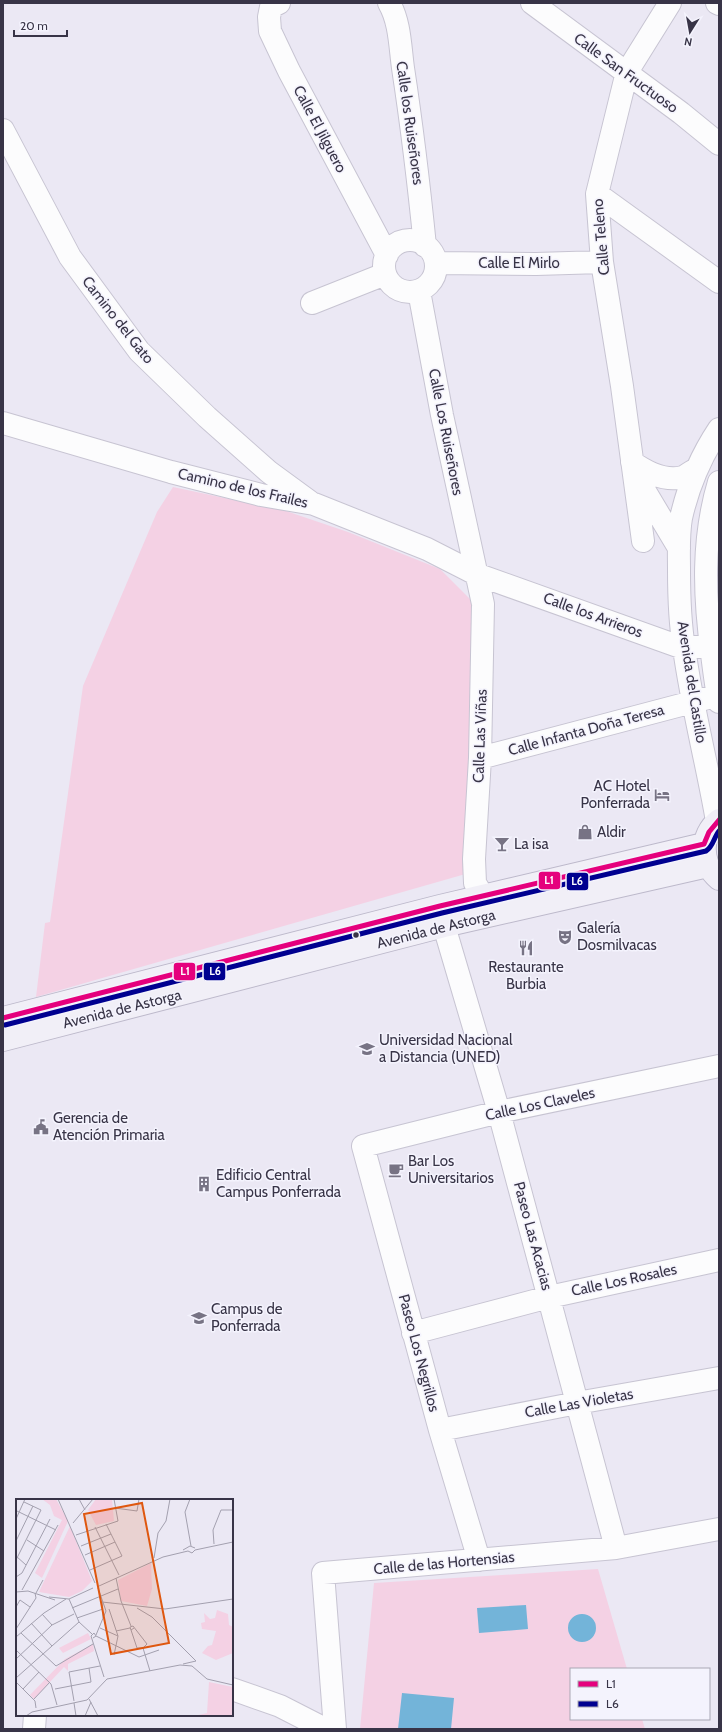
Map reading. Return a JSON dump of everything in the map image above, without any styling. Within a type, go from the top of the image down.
[{"type":"main road","points":[[714,873],[705,855],[704,844],[709,832],[718,821]]},
{"type":"main road","name":"Avenida de Astorga","points":[[3,1018],[483,896],[704,844]]},
{"type":"main road","name":"Avenida de Astorga","points":[[3,1040],[444,926],[714,873]]},
{"type":"street","name":"Calle El Jilguero","points":[[279,3],[271,6],[269,17],[270,31],[386,264]]},
{"type":"street","name":"Calle los Ruiseñores","points":[[389,3],[395,14],[431,254]]},
{"type":"street","name":"Calle San Fructuoso","points":[[532,3],[627,72],[719,144]]},
{"type":"street","name":"Calle Teleno","points":[[643,541],[622,386],[602,262],[597,194],[627,72],[670,3]]},
{"type":"street","name":"Camino del Gato","points":[[3,130],[70,256],[139,351],[212,422],[269,472],[314,504]]},
{"type":"street","points":[[597,194],[719,282]]},
{"type":"street","points":[[404,242],[417,242],[431,254],[435,272],[432,280],[427,286],[419,291],[409,292],[398,290],[390,283],[386,264],[392,248],[404,242]]},
{"type":"street","name":"Calle El Mirlo","points":[[431,254],[536,264],[602,262]]},
{"type":"street","points":[[312,303],[386,264]]},
{"type":"street","name":"Calle Los Ruiseñores","points":[[419,291],[442,415],[476,574]]},
{"type":"street","name":"Camino de los Frailes","points":[[3,423],[172,472],[261,495],[314,504],[427,549],[476,574]]},
{"type":"street","name":"Avenida del Castillo","points":[[718,821],[683,648],[679,588],[679,548],[681,519],[697,469],[719,429]]},
{"type":"street","points":[[632,462],[643,470],[663,478],[684,477],[697,469]]},
{"type":"street","name":"Calle Teleno","points":[[632,462],[646,493],[679,548]]},
{"type":"street","name":"Avenida del Castillo","points":[[719,482],[711,516],[713,556],[705,587],[707,617],[719,697]]},
{"type":"street","name":"Calle los Arrieros","points":[[476,574],[683,648],[711,645]]},
{"type":"street","name":"Calle Las Viñas","points":[[476,574],[483,604],[480,758],[474,883],[483,896]]},
{"type":"street","name":"Calle Infanta Doña Teresa","points":[[480,758],[693,702],[719,697]]},
{"type":"street","name":"Paseo Las Acacias","points":[[444,926],[499,1112],[616,1548]]},
{"type":"street","name":"Calle Los Claveles","points":[[363,1146],[499,1112],[719,1066]]},
{"type":"street","name":"Paseo Los Negrillos","points":[[363,1146],[440,1430],[479,1560]]},
{"type":"street","name":"Calle Los Rosales","points":[[413,1333],[549,1297],[719,1260]]},
{"type":"street","name":"Calle Las Violetas","points":[[440,1430],[576,1403],[719,1378]]},
{"type":"street","name":"Calle de las Hortensias","points":[[335,1729],[323,1573],[616,1548],[719,1529]]},
{"type":"street","points":[[233,1689],[280,1706],[325,1729]]},
{"type":"street","points":[[34,1729],[35,1716]]},
{"type":"shaded area","points":[[173,487],[286,511],[348,532],[440,569],[476,605],[469,873],[36,997],[45,923],[50,922],[83,686],[157,512]]},
{"type":"shaded area","points":[[598,1569],[627,1668],[570,1668],[570,1720],[642,1720],[645,1729],[360,1729],[374,1583]]},
{"type":"water","points":[[526,1605],[528,1629],[479,1633],[477,1608]]},
{"type":"water","points":[[582,1614],[592,1618],[596,1628],[592,1638],[582,1642],[572,1638],[568,1628],[572,1618]]},
{"type":"water","points":[[402,1693],[454,1698],[451,1729],[398,1729]]},
{"type":"transit line","name":"L1","points":[[3,1018],[440,906],[704,844],[709,832],[719,820]]},
{"type":"transit line","name":"L6","points":[[5,1025],[442,913],[706,851],[719,831]]},
{"type":"place","name":"AC Hotel Ponferrada","points":[[662,795]]},
{"type":"place","name":"Aldir","points":[[585,832]]},
{"type":"place","name":"La isa","points":[[502,844]]},
{"type":"place","name":"Galería Dosmilvacas","points":[[565,937]]},
{"type":"place","name":"Restaurante Burbia","points":[[526,948]]},
{"type":"place","name":"Universidad Nacional a Distancia (UNED)","points":[[367,1049]]},
{"type":"place","name":"Gerencia de Atención Primaria","points":[[41,1127]]},
{"type":"place","name":"Bar Los Universitarios","points":[[396,1170]]},
{"type":"place","name":"Edificio Central Campus Ponferrada","points":[[204,1184]]},
{"type":"place","name":"Campus de Ponferrada","points":[[199,1318]]}]
